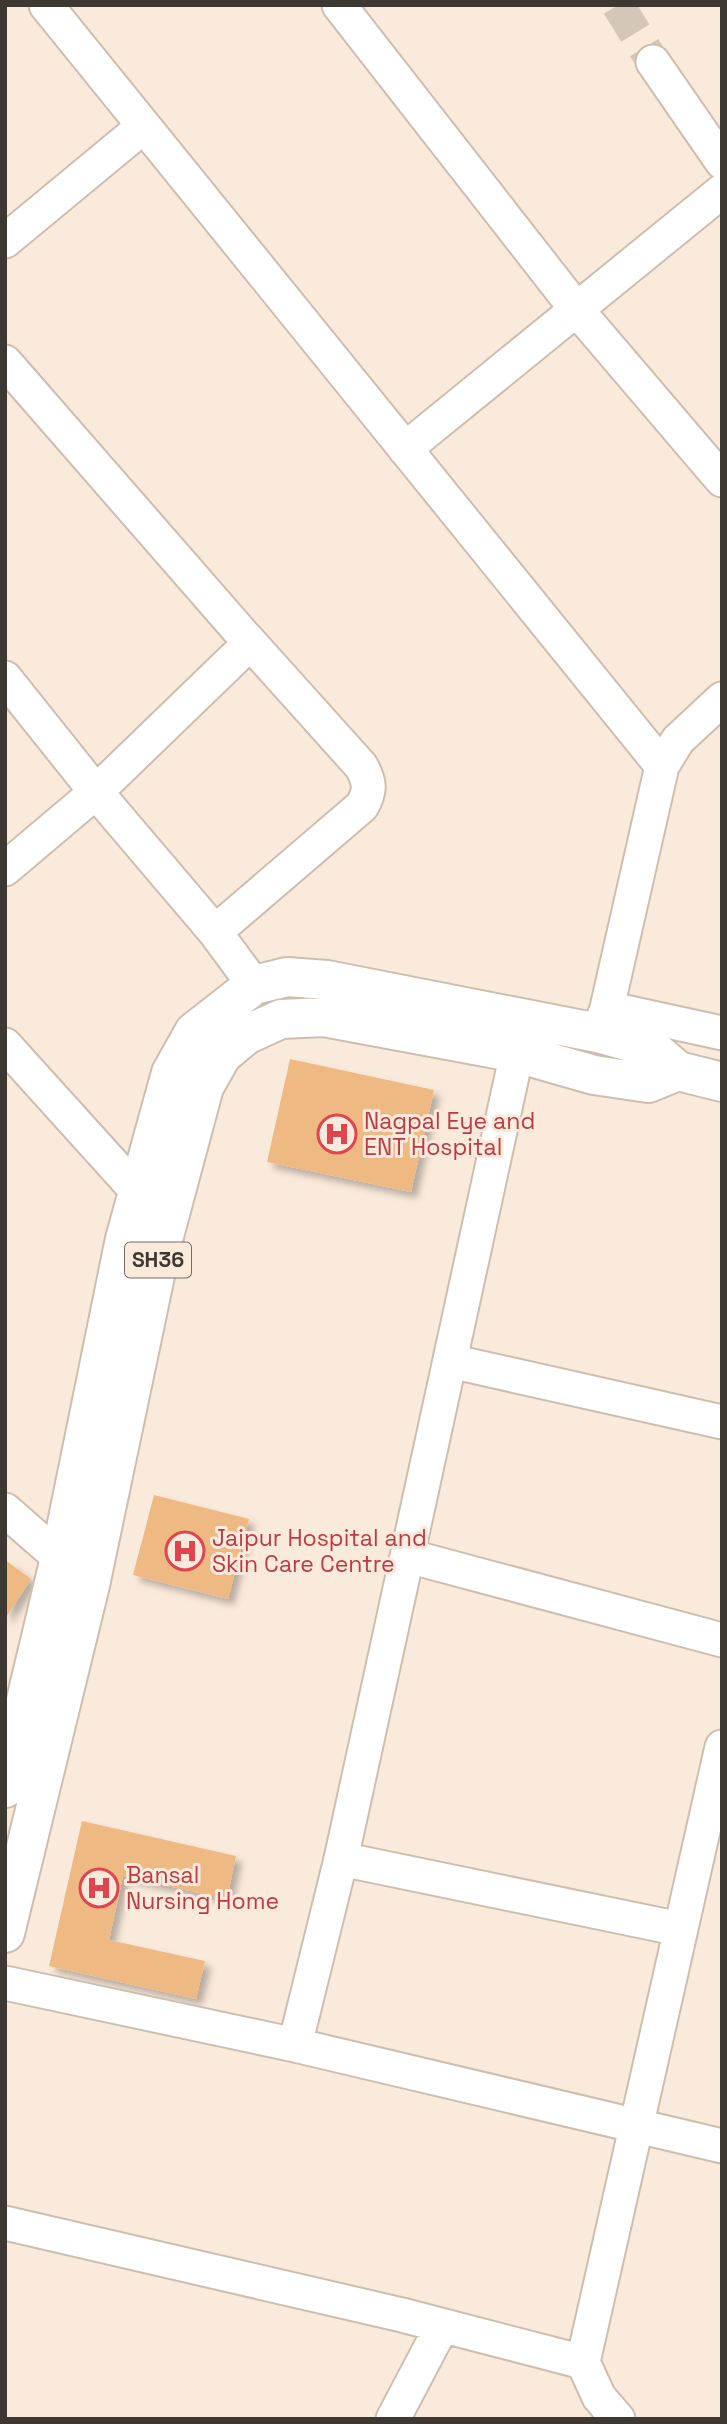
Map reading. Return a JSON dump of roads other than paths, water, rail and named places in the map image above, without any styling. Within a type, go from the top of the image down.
[{"type":"main road","name":"SH36","points":[[5,1788],[15,1704],[60,1558],[136,1191],[171,1073],[194,1032],[254,985],[287,976],[602,1020],[651,1048],[678,1071],[722,1082]]},
{"type":"main road","name":"SH36","points":[[5,1933],[87,1597],[161,1247],[204,1087],[222,1055],[246,1035],[281,1019],[324,1017],[517,1054],[594,1075],[648,1083],[678,1071]]},
{"type":"street","points":[[46,5],[662,766]]},
{"type":"street","points":[[339,5],[577,310],[722,480]]},
{"type":"street","points":[[653,62],[722,162]]},
{"type":"street","points":[[5,241],[144,126]]},
{"type":"street","points":[[405,449],[722,191]]},
{"type":"street","points":[[10,378],[246,638],[360,766],[369,780],[369,793],[362,806],[215,933]]},
{"type":"street","points":[[5,869],[96,792],[250,643],[246,638]]},
{"type":"street","points":[[5,678],[96,792],[215,933],[254,985]]},
{"type":"street","points":[[722,699],[678,740],[662,766],[602,1020],[722,1033]]},
{"type":"street","points":[[5,1045],[136,1191]]},
{"type":"street","points":[[295,2045],[341,1859],[517,1054]]},
{"type":"street","points":[[450,1361],[722,1422]]},
{"type":"street","points":[[5,1510],[60,1558]]},
{"type":"street","points":[[408,1556],[722,1640]]},
{"type":"street","points":[[618,2419],[599,2397],[583,2362],[722,1747]]},
{"type":"street","points":[[341,1859],[680,1929]]},
{"type":"street","points":[[5,1983],[295,2045],[722,2146]]},
{"type":"street","points":[[5,2223],[583,2362]]},
{"type":"street","points":[[393,2419],[442,2326]]},
{"type":"tunnel","points":[[618,5],[653,62]]},
{"type":"place","name":"Nagpal Eye and ENT Hospital","points":[[337,1134]]},
{"type":"place","name":"Jaipur Hospital and Skin Care Centre","points":[[185,1551]]},
{"type":"place","name":"Bansal Nursing Home","points":[[99,1888]]}]
